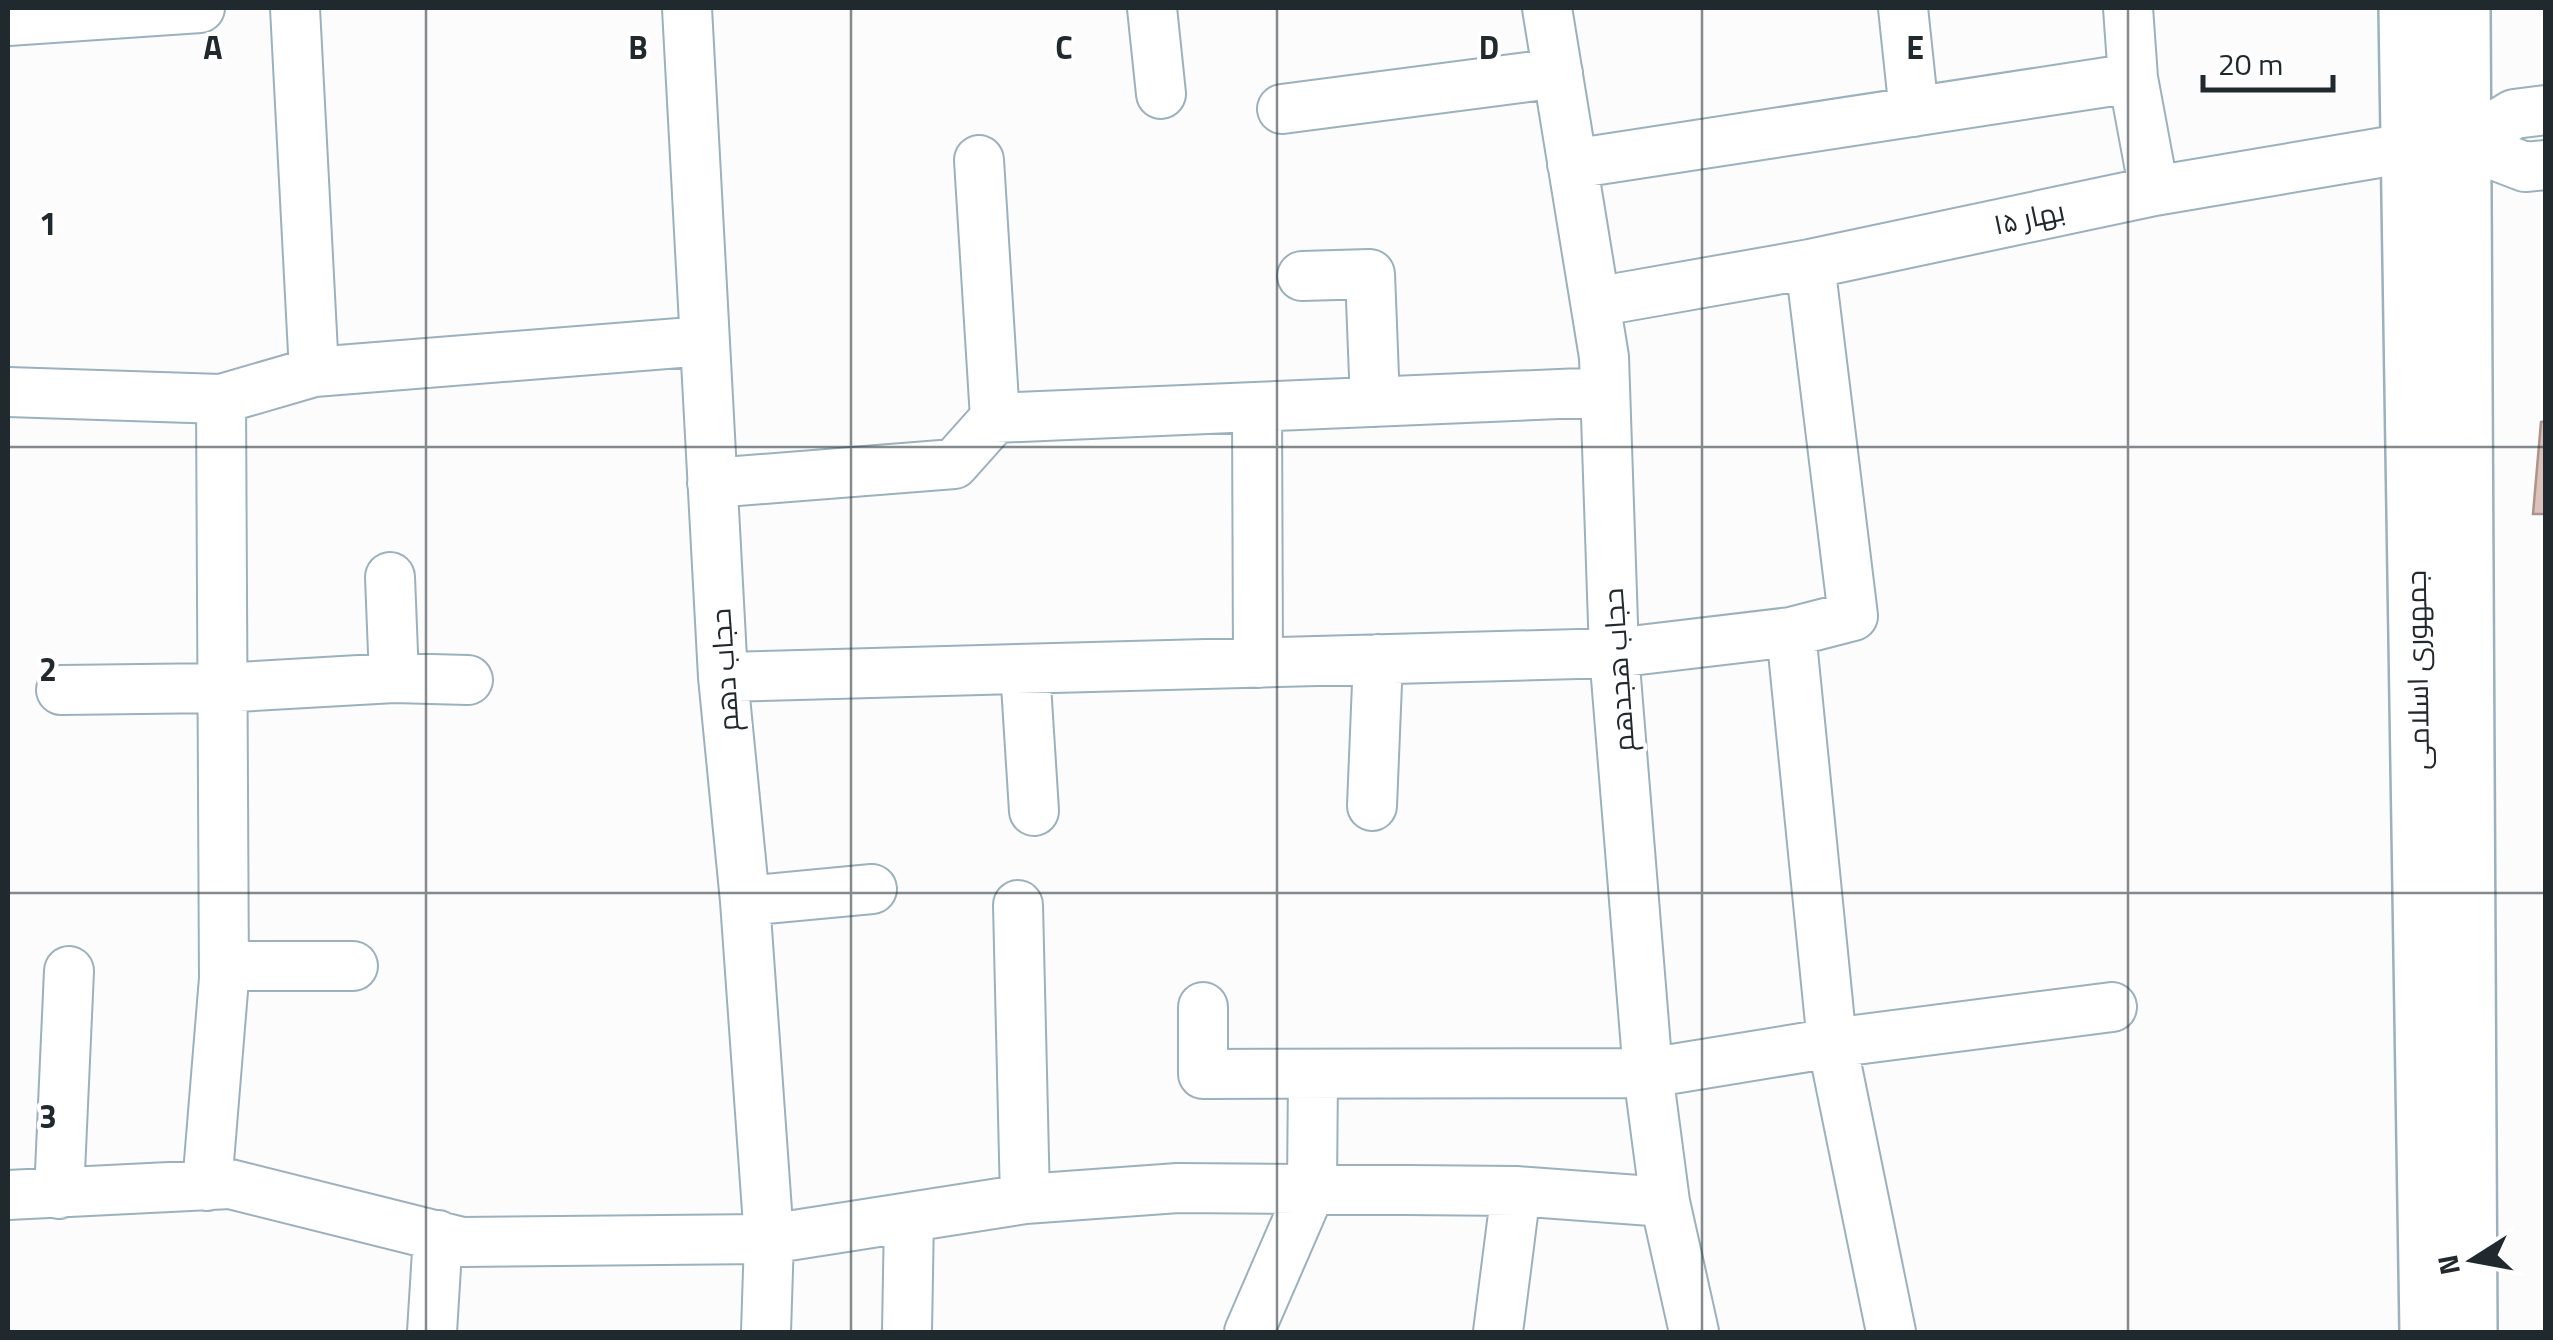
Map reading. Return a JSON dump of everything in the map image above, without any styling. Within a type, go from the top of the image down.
[{"type":"street","points":[[8,21],[200,8]]},
{"type":"street","points":[[296,8],[314,372]]},
{"type":"street","name":"حجاب دهم","points":[[687,8],[723,677],[745,900],[769,1239],[766,1332]]},
{"type":"street","points":[[1152,8],[1161,94]]},
{"type":"street","name":"حجاب هجدهم","points":[[1547,8],[1604,357],[1614,653],[1648,1074],[1664,1202],[1694,1332]]},
{"type":"street","points":[[1903,8],[1914,112]]},
{"type":"street","points":[[2128,8],[2133,78],[2154,190]]},
{"type":"street","name":"جمهوری اسلامی","points":[[2407,8],[2428,1332]]},
{"type":"street","name":"جمهوری اسلامی","points":[[2462,8],[2469,1332]]},
{"type":"street","points":[[1282,109],[1558,73]]},
{"type":"street","points":[[1572,164],[2133,78]]},
{"type":"street","points":[[2465,144],[2514,114],[2546,110]]},
{"type":"street","points":[[2465,144],[2525,167],[2546,165]]},
{"type":"street","name":"بهار ۱۵","points":[[1595,302],[1810,264],[2154,190],[2408,148],[2465,144]]},
{"type":"street","points":[[712,483],[954,464],[995,418],[978,160]]},
{"type":"street","points":[[723,677],[1614,653],[1791,632],[1854,616],[1810,264]]},
{"type":"street","points":[[1302,276],[1370,274],[1375,402]]},
{"type":"street","points":[[8,392],[220,400],[314,372],[704,341]]},
{"type":"street","points":[[995,418],[1605,392]]},
{"type":"street","points":[[220,400],[224,984]]},
{"type":"street","points":[[1256,407],[1258,663]]},
{"type":"street","points":[[390,578],[394,678]]},
{"type":"street","points":[[1791,632],[1832,1043],[1891,1332]]},
{"type":"street","points":[[1372,806],[1378,659]]},
{"type":"street","points":[[1025,669],[1034,811]]},
{"type":"street","points":[[61,690],[220,688],[394,678],[468,680]]},
{"type":"street","points":[[745,900],[872,889]]},
{"type":"street","points":[[1018,905],[1025,1199]]},
{"type":"street","points":[[207,1186],[225,966],[353,966]]},
{"type":"street","points":[[59,1194],[70,971]]},
{"type":"street","points":[[1203,1006],[1202,1074],[1648,1074],[1832,1043],[2112,1007]]},
{"type":"street","points":[[1250,1332],[1312,1187],[1313,1074]]},
{"type":"street","points":[[8,1195],[230,1184],[462,1242],[769,1239],[1025,1199],[1178,1188],[1516,1191],[1664,1202]]},
{"type":"street","points":[[1498,1332],[1516,1191]]},
{"type":"street","points":[[907,1332],[909,1217]]},
{"type":"street","points":[[432,1332],[438,1235]]},
{"type":"building","points":[[2546,421],[2546,514],[2533,514],[2541,422]]}]
